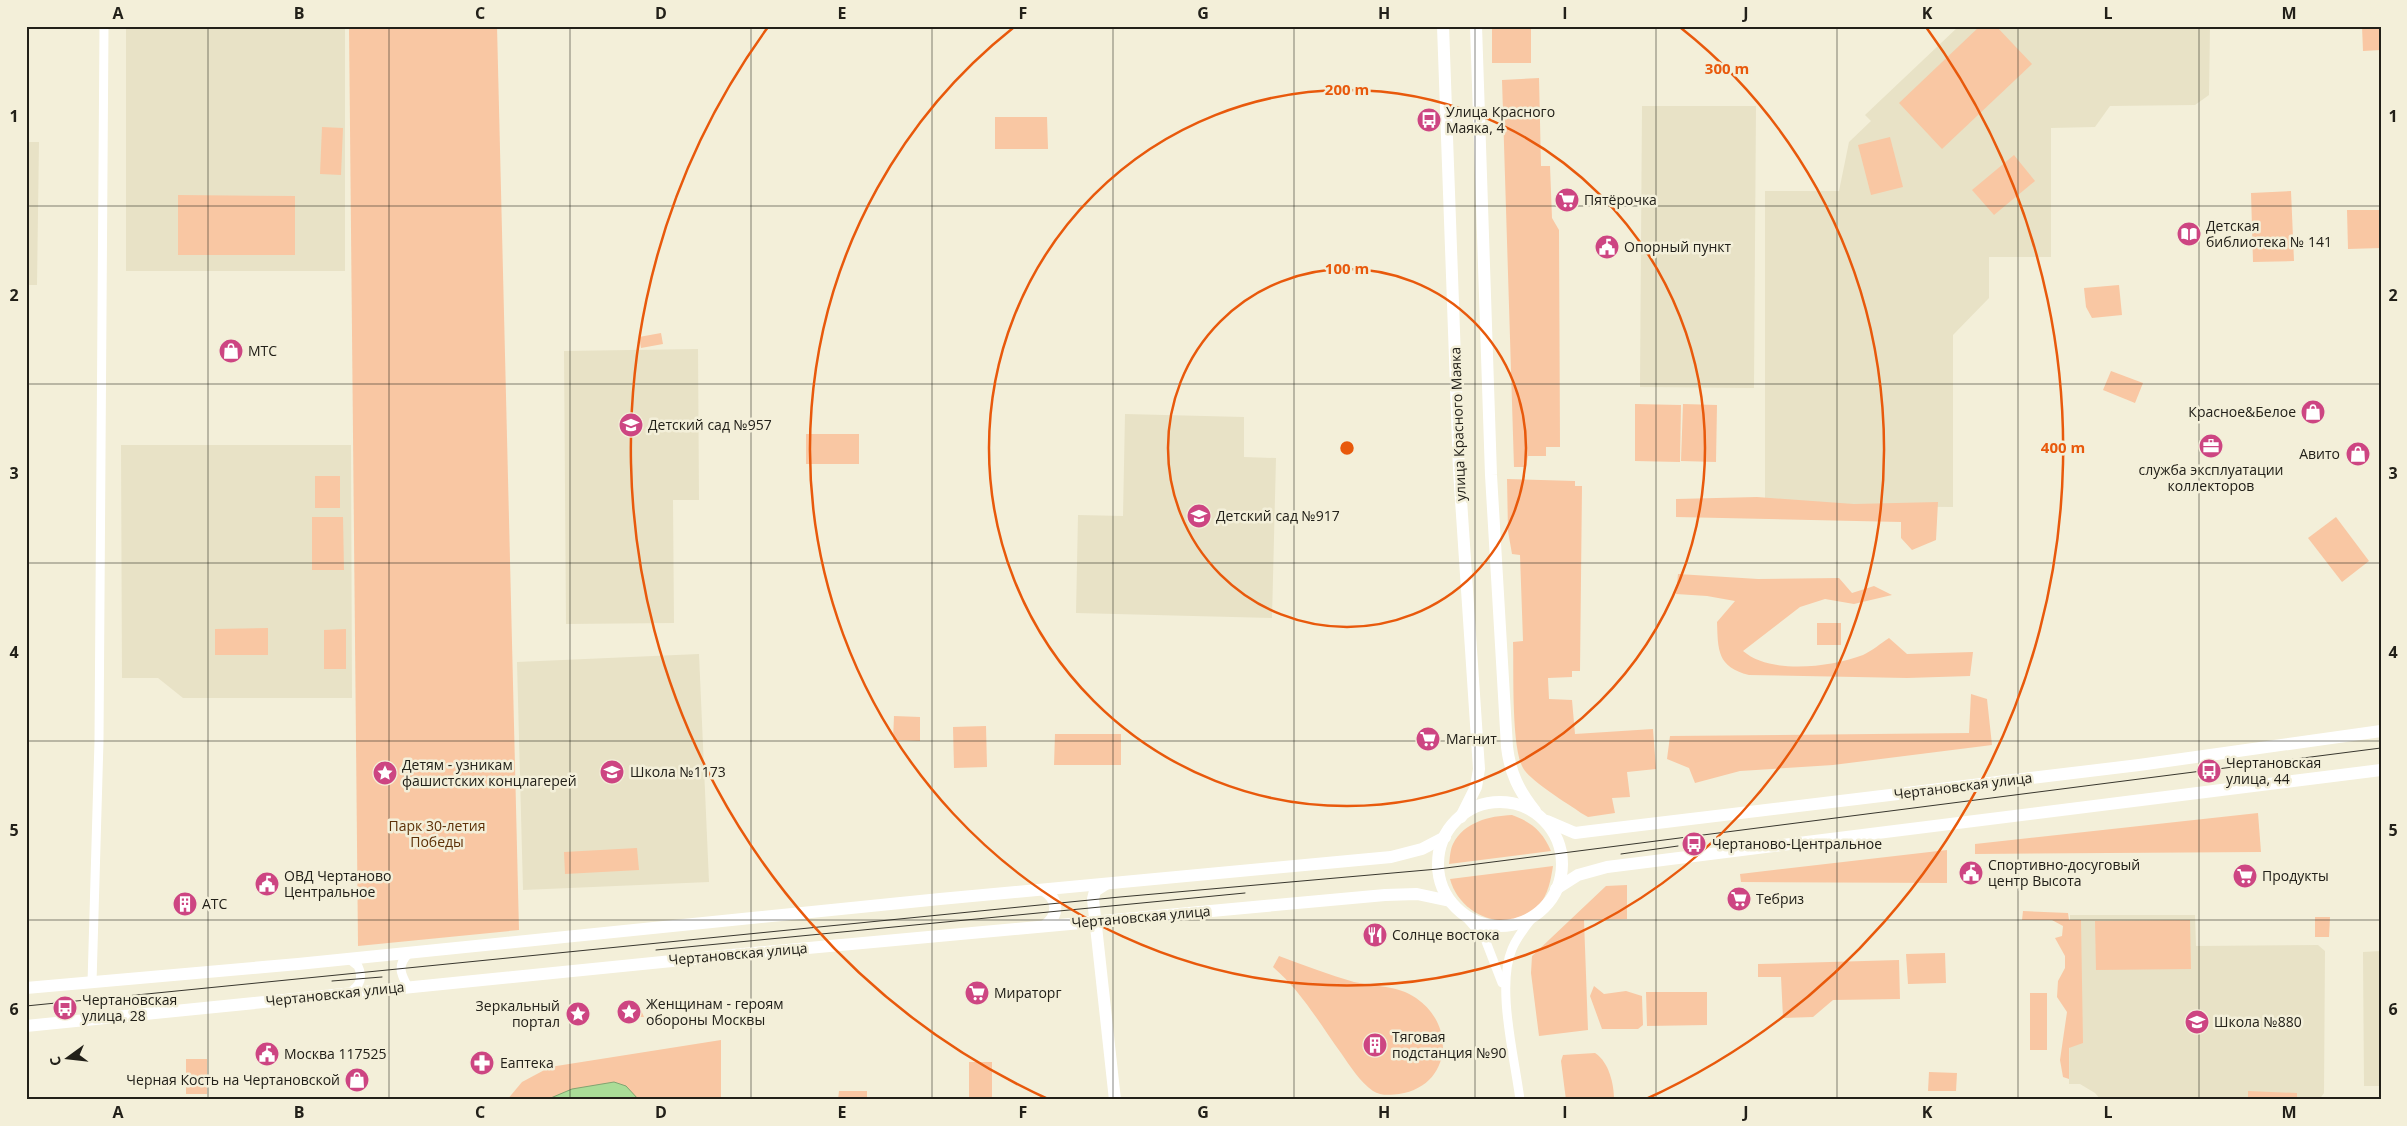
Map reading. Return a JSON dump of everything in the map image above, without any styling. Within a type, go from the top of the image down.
[{"type":"main road","name":"улица Красного Маяка","points":[[1444,26],[1459,470],[1479,769],[1476,787],[1461,817]]},
{"type":"main road","points":[[1476,26],[1491,458],[1507,747],[1514,780],[1535,811]]},
{"type":"main road","name":"Чертановская улица","points":[[1547,821],[1555,833],[1561,854],[1562,869],[1556,889],[1543,909],[1533,917],[1517,924],[1499,927],[1482,924],[1465,916],[1450,901],[1442,887],[1438,870],[1440,851],[1445,837],[1461,817],[1475,808],[1503,802],[1518,804],[1535,811],[1547,821],[1570,831],[1591,832],[2139,765],[2381,731]]},
{"type":"main road","name":"Чертановская улица","points":[[1556,889],[1578,875],[1607,867],[2381,770]]},
{"type":"main road","name":"Чертановская улица","points":[[26,988],[349,959],[1391,857],[1422,849],[1445,837]]},
{"type":"main road","points":[[1106,884],[1095,891],[1093,899],[1115,1100]]},
{"type":"main road","points":[[1044,890],[1051,895],[1056,903],[1053,920],[1045,926]]},
{"type":"main road","name":"Чертановская улица","points":[[26,1026],[350,992],[1395,895],[1435,896],[1450,901]]},
{"type":"street","points":[[92,983],[99,732],[104,26]]},
{"type":"street","points":[[1465,916],[1485,939],[1499,970],[1506,997],[1520,1100]]},
{"type":"street","points":[[1506,997],[1506,972],[1511,950],[1521,931],[1533,917]]},
{"type":"street","points":[[408,987],[401,975],[400,968],[402,960],[409,953]]},
{"type":"street","points":[[349,959],[358,966],[361,979],[359,984],[350,992]]},
{"type":"shaded area","points":[[137,26],[345,26],[345,271],[126,271],[126,29]]},
{"type":"shaded area","points":[[1959,26],[2210,26],[2209,95],[2195,105],[2110,106],[2095,127],[2051,128],[2051,257],[1989,257],[1989,298],[1953,335],[1953,507],[1765,506],[1765,191],[1839,191],[1849,142],[1871,121],[1865,115]]},
{"type":"shaded area","points":[[1642,106],[1756,106],[1754,388],[1640,387]]},
{"type":"shaded area","points":[[26,142],[39,142],[37,285],[26,285]]},
{"type":"shaded area","name":"Детский сад №957","points":[[698,349],[699,500],[673,500],[674,623],[566,624],[564,351]]},
{"type":"shaded area","name":"Детский сад №917","points":[[1125,414],[1244,417],[1244,457],[1276,458],[1272,618],[1076,613],[1078,515],[1123,516]]},
{"type":"shaded area","points":[[121,445],[351,445],[352,698],[183,698],[158,678],[122,678]]},
{"type":"shaded area","name":"Школа №1173","points":[[699,654],[709,882],[523,890],[517,662]]},
{"type":"shaded area","name":"Школа №880","points":[[2070,915],[2195,915],[2196,946],[2318,945],[2325,951],[2324,1093],[2319,1100],[2101,1100],[2095,1093],[2080,1084],[2069,1084]]},
{"type":"shaded area","points":[[2381,951],[2381,1086],[2364,1086],[2363,952]]},
{"type":"shaded area","points":[[614,1082],[626,1086],[639,1100],[546,1100],[572,1089]]},
{"type":"green space","name":"Парк 30-летия Победы","points":[[349,26],[497,26],[519,930],[358,946]]},
{"type":"green space","points":[[1492,26],[1531,26],[1531,63],[1492,63]]},
{"type":"green space","points":[[1980,26],[1996,26],[2032,64],[1942,149],[1899,103]]},
{"type":"green space","points":[[2362,26],[2381,26],[2381,50],[2363,51]]},
{"type":"green space","points":[[1539,78],[1541,166],[1550,166],[1552,218],[1559,230],[1560,447],[1546,447],[1546,456],[1528,456],[1526,467],[1514,467],[1502,80]]},
{"type":"green space","points":[[995,117],[1047,117],[1048,149],[995,149]]},
{"type":"green space","points":[[322,127],[343,128],[341,175],[320,174]]},
{"type":"green space","points":[[1890,137],[1903,187],[1871,195],[1858,145]]},
{"type":"green space","points":[[2014,155],[2035,181],[1994,215],[1972,190]]},
{"type":"green space","points":[[2291,191],[2294,261],[2253,262],[2251,193]]},
{"type":"green space","points":[[178,195],[295,196],[295,255],[178,255]]},
{"type":"green space","points":[[2347,210],[2381,210],[2381,248],[2348,249]]},
{"type":"green space","points":[[2119,285],[2122,315],[2092,318],[2086,307],[2084,288]]},
{"type":"green space","points":[[661,333],[663,344],[641,348],[639,337]]},
{"type":"green space","points":[[2111,371],[2143,383],[2135,403],[2103,390]]},
{"type":"green space","points":[[1635,404],[1681,405],[1680,462],[1635,461]]},
{"type":"green space","points":[[1683,404],[1717,405],[1716,462],[1681,461]]},
{"type":"green space","points":[[806,434],[859,434],[859,464],[806,464]]},
{"type":"green space","points":[[315,476],[340,476],[340,508],[315,508]]},
{"type":"green space","points":[[1507,479],[1575,481],[1575,486],[1582,486],[1580,671],[1572,671],[1572,677],[1548,678],[1549,699],[1572,700],[1575,734],[1653,729],[1656,769],[1627,772],[1630,797],[1612,798],[1615,813],[1588,817],[1581,813],[1533,780],[1523,768],[1519,758],[1513,689],[1513,642],[1523,641],[1520,555],[1512,554],[1508,531]]},
{"type":"green space","points":[[1757,497],[1854,504],[1938,502],[1936,540],[1912,550],[1901,538],[1901,522],[1676,517],[1676,499]]},
{"type":"green space","points":[[312,517],[343,517],[344,570],[312,570]]},
{"type":"green space","points":[[2336,517],[2369,561],[2342,582],[2308,538]]},
{"type":"green space","points":[[1678,574],[1758,579],[1839,578],[1852,593],[1874,586],[1892,595],[1854,604],[1825,599],[1800,607],[1743,651],[1755,659],[1785,666],[1835,663],[1863,655],[1889,638],[1907,654],[1973,652],[1970,676],[1907,678],[1749,675],[1738,672],[1725,662],[1721,656],[1717,632],[1717,622],[1735,601],[1707,596],[1676,594]]},
{"type":"green space","points":[[1817,623],[1841,623],[1841,645],[1817,645]]},
{"type":"green space","points":[[268,628],[268,655],[215,655],[215,629]]},
{"type":"green space","points":[[346,629],[346,669],[324,669],[324,630]]},
{"type":"green space","points":[[1971,694],[1987,699],[1992,745],[1833,765],[1740,771],[1695,783],[1689,768],[1667,759],[1670,736],[1969,733]]},
{"type":"green space","points":[[894,716],[920,717],[920,741],[893,740]]},
{"type":"green space","points":[[986,726],[987,767],[954,768],[953,727]]},
{"type":"green space","points":[[1055,734],[1121,734],[1121,765],[1054,765]]},
{"type":"green space","points":[[2258,813],[2261,852],[1975,854],[1975,844]]},
{"type":"green space","points":[[1512,815],[1531,824],[1544,838],[1551,851],[1449,864],[1453,844],[1458,836],[1470,825],[1486,819]]},
{"type":"green space","points":[[637,848],[639,870],[565,874],[564,852]]},
{"type":"green space","points":[[1947,850],[1947,883],[1741,882],[1740,874]]},
{"type":"green space","points":[[1553,866],[1545,897],[1539,905],[1527,914],[1514,919],[1487,918],[1475,912],[1464,903],[1450,879]]},
{"type":"green space","points":[[1627,885],[1627,919],[1584,920],[1588,1030],[1539,1036],[1531,973],[1532,956],[1606,886]]},
{"type":"green space","points":[[2023,911],[2068,913],[2069,920],[2081,920],[2083,1043],[2069,1048],[2069,1079],[2063,1077],[2060,1060],[2067,1012],[2057,997],[2058,981],[2065,968],[2065,956],[2055,938],[2062,936],[2063,926],[2052,920],[2022,920]]},
{"type":"green space","points":[[2315,917],[2330,917],[2329,937],[2315,937]]},
{"type":"green space","points":[[2190,920],[2191,969],[2096,970],[2095,921]]},
{"type":"green space","points":[[1945,953],[1946,983],[1908,984],[1906,954]]},
{"type":"green space","points":[[1279,956],[1354,982],[1394,989],[1416,998],[1429,1010],[1438,1024],[1442,1039],[1442,1053],[1438,1067],[1429,1080],[1416,1089],[1399,1094],[1379,1094],[1368,1087],[1301,997],[1273,967]]},
{"type":"green space","points":[[1899,960],[1900,999],[1833,1000],[1813,1017],[1783,1018],[1781,977],[1758,977],[1758,964]]},
{"type":"green space","points":[[1594,986],[1604,994],[1626,991],[1642,996],[1643,1025],[1638,1029],[1602,1029],[1590,996]]},
{"type":"green space","points":[[1646,992],[1707,992],[1707,1025],[1647,1026]]},
{"type":"green space","points":[[2030,993],[2047,993],[2047,1050],[2030,1050]]},
{"type":"green space","points":[[631,1005],[640,1008],[644,1017],[631,1017]]},
{"type":"green space","points":[[721,1040],[721,1100],[507,1100],[522,1082],[550,1067]]},
{"type":"green space","points":[[1595,1053],[1604,1062],[1610,1074],[1614,1100],[1566,1100],[1561,1061],[1563,1055]]},
{"type":"green space","points":[[186,1059],[207,1059],[207,1094],[186,1094]]},
{"type":"green space","points":[[969,1062],[992,1062],[992,1100],[969,1100]]},
{"type":"green space","points":[[1929,1072],[1957,1073],[1956,1091],[1928,1091]]},
{"type":"green space","points":[[839,1091],[867,1091],[867,1100],[838,1100]]},
{"type":"green space","points":[[2248,1091],[2297,1093],[2297,1100],[2248,1100]]},
{"type":"tram line","points":[[26,1006],[1120,897],[1438,869],[2381,748]]},
{"type":"tram line","points":[[1621,854],[1678,846]]},
{"type":"tram line","points":[[656,950],[1245,893]]},
{"type":"tram line","points":[[332,981],[382,977]]},
{"type":"place","name":"Улица Красного Маяка, 4","points":[[1429,120]]},
{"type":"place","name":"Пятёрочка","points":[[1567,200]]},
{"type":"place","name":"Детская библиотека № 141","points":[[2189,234]]},
{"type":"place","name":"Опорный пункт","points":[[1607,247]]},
{"type":"place","name":"МТС","points":[[231,351]]},
{"type":"place","name":"Красное&Белое","points":[[2313,412]]},
{"type":"place","name":"Детский сад №957","points":[[631,425]]},
{"type":"place","name":"служба эксплуатации коллекторов","points":[[2211,446]]},
{"type":"place","name":"Авито","points":[[2358,454]]},
{"type":"place","name":"Детский сад №917","points":[[1199,516]]},
{"type":"place","name":"Магнит","points":[[1428,739]]},
{"type":"place","name":"Чертановская улица, 44","points":[[2209,771]]},
{"type":"place","name":"Школа №1173","points":[[612,772]]},
{"type":"place","name":"Детям - узникам фашистских концлагерей","points":[[385,773]]},
{"type":"place","name":"Чертаново-Центральное","points":[[1694,844]]},
{"type":"place","name":"Спортивно-досуговый центр Высота","points":[[1971,873]]},
{"type":"place","name":"Продукты","points":[[2245,876]]},
{"type":"place","name":"ОВД Чертаново Центральное","points":[[267,884]]},
{"type":"place","name":"Тебриз","points":[[1739,899]]},
{"type":"place","name":"АТС","points":[[185,904]]},
{"type":"place","name":"Солнце востока","points":[[1375,935]]},
{"type":"place","name":"Мираторг","points":[[977,993]]},
{"type":"place","name":"Чертановская улица, 28","points":[[65,1008]]},
{"type":"place","name":"Женщинам - героям обороны Москвы","points":[[629,1012]]},
{"type":"place","name":"Зеркальный портал","points":[[578,1014]]},
{"type":"place","name":"Школа №880","points":[[2197,1022]]},
{"type":"place","name":"Тяговая подстанция №90","points":[[1375,1045]]},
{"type":"place","name":"Москва 117525","points":[[267,1054]]},
{"type":"place","name":"Еаптека","points":[[482,1063]]},
{"type":"place","name":"Черная Кость на Чертановской","points":[[357,1080]]}]
